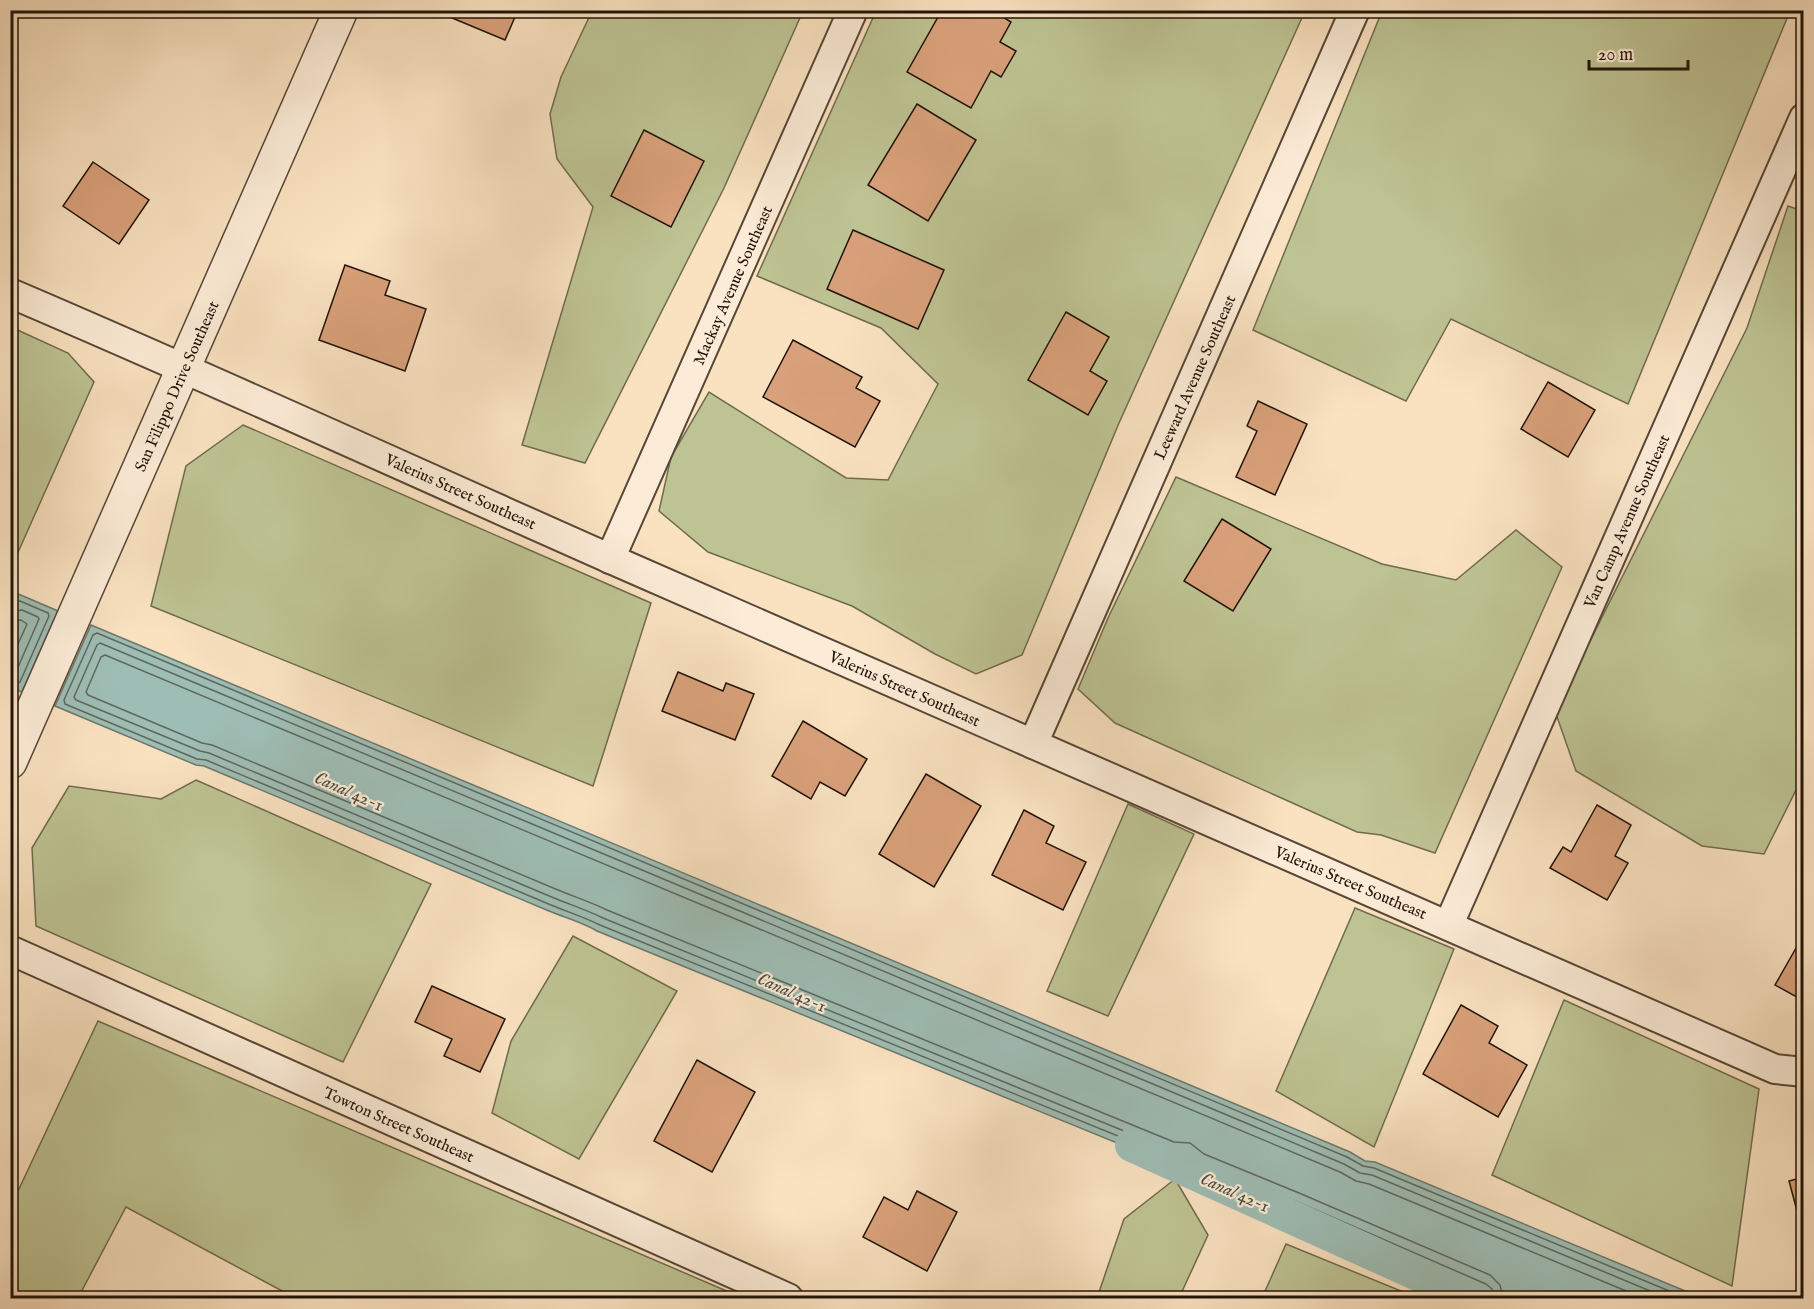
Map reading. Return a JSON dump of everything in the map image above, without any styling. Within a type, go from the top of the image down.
[{"type":"street","name":"San Filippo Drive Southeast","points":[[10,762],[341,10]]},
{"type":"street","name":"Mackay Avenue Southeast","points":[[610,559],[853,10]]},
{"type":"street","name":"Leeward Avenue Southeast","points":[[1033,744],[1355,10]]},
{"type":"street","name":"Van Camp Avenue Southeast","points":[[1449,924],[1803,118]]},
{"type":"street","name":"Valerius Street Southeast","points":[[10,292],[610,559],[1449,924],[1775,1069],[1803,1072]]},
{"type":"street","name":"Towton Street Southeast","points":[[10,950],[788,1299]]},
{"type":"green space","points":[[592,11],[803,11],[724,188],[585,463],[522,445],[593,207],[557,159],[550,114],[561,77]]},
{"type":"green space","points":[[876,11],[1305,11],[1119,423],[1022,655],[976,674],[935,654],[852,606],[708,552],[659,511],[671,457],[709,392],[846,478],[888,480],[938,384],[881,328],[757,276]]},
{"type":"green space","points":[[1382,11],[1790,11],[1628,404],[1451,319],[1406,401],[1253,330]]},
{"type":"green space","points":[[1788,206],[1803,211],[1803,776],[1764,854],[1702,846],[1576,771],[1555,711],[1747,328]]},
{"type":"green space","points":[[11,327],[68,353],[94,382],[11,568]]},
{"type":"green space","points":[[243,425],[651,603],[593,786],[151,606],[186,466]]},
{"type":"green space","points":[[1176,477],[1382,564],[1456,580],[1516,530],[1562,567],[1435,853],[1381,835],[1357,832],[1115,723],[1078,689],[1108,618]]},
{"type":"green space","points":[[196,780],[431,884],[343,1062],[36,926],[32,848],[69,786],[161,799]]},
{"type":"green space","points":[[1128,804],[1194,834],[1108,1016],[1047,991]]},
{"type":"green space","points":[[1355,908],[1454,949],[1374,1147],[1276,1091]]},
{"type":"green space","points":[[573,936],[677,991],[579,1159],[492,1113],[511,1041]]},
{"type":"green space","points":[[1564,1000],[1759,1089],[1732,1286],[1492,1175]]},
{"type":"green space","points":[[98,1021],[743,1298],[295,1298],[126,1207],[78,1298],[11,1298],[11,1206]]},
{"type":"green space","points":[[1175,1179],[1208,1235],[1179,1298],[1097,1298],[1124,1219]]},
{"type":"green space","points":[[1286,1244],[1418,1298],[1262,1298]]},
{"type":"water","points":[[16,593],[58,611],[22,692],[11,688],[11,603]]},
{"type":"water","points":[[91,625],[1350,1152],[1365,1161],[1375,1162],[1702,1298],[1487,1298],[1190,1172],[1181,1164],[1171,1165],[597,931],[204,766],[196,765],[55,706]]},
{"type":"building","points":[[447,10],[518,10],[505,40],[445,15]]},
{"type":"building","points":[[942,10],[992,10],[1011,22],[1000,42],[1016,51],[1001,77],[991,71],[971,108],[907,72]]},
{"type":"building","points":[[917,104],[976,140],[928,221],[868,185]]},
{"type":"building","points":[[644,130],[704,161],[671,227],[611,196]]},
{"type":"building","points":[[93,162],[149,200],[119,244],[63,206]]},
{"type":"building","points":[[853,230],[944,270],[918,329],[827,289]]},
{"type":"building","points":[[345,265],[390,281],[385,295],[426,309],[405,371],[319,340]]},
{"type":"building","points":[[1066,312],[1109,337],[1090,371],[1107,381],[1088,415],[1028,380]]},
{"type":"building","points":[[793,340],[862,377],[856,388],[880,401],[855,447],[763,397]]},
{"type":"building","points":[[1548,382],[1595,410],[1568,457],[1521,429]]},
{"type":"building","points":[[1258,401],[1307,424],[1275,495],[1236,477],[1257,431],[1247,426]]},
{"type":"building","points":[[1222,519],[1271,549],[1233,611],[1184,581]]},
{"type":"building","points":[[678,672],[723,691],[726,683],[754,694],[735,740],[662,711]]},
{"type":"building","points":[[803,721],[867,759],[845,796],[820,782],[811,799],[772,776]]},
{"type":"building","points":[[926,774],[981,806],[934,887],[879,854]]},
{"type":"building","points":[[1597,805],[1631,825],[1615,856],[1628,863],[1607,900],[1550,868],[1563,847],[1571,852]]},
{"type":"building","points":[[1024,810],[1054,826],[1046,843],[1086,862],[1063,910],[992,875]]},
{"type":"building","points":[[1804,934],[1804,1001],[1775,985]]},
{"type":"building","points":[[432,986],[505,1019],[480,1072],[444,1056],[452,1039],[415,1022]]},
{"type":"building","points":[[1461,1005],[1498,1026],[1489,1043],[1527,1065],[1498,1117],[1423,1074]]},
{"type":"building","points":[[697,1060],[755,1092],[712,1172],[654,1141]]},
{"type":"building","points":[[1804,1177],[1804,1221],[1800,1222],[1789,1181]]},
{"type":"building","points":[[917,1191],[957,1212],[927,1271],[863,1237],[884,1197],[908,1210]]},
{"type":"waterway","name":"Canal 42-1","points":[[1132,1145],[1471,1298]]}]
